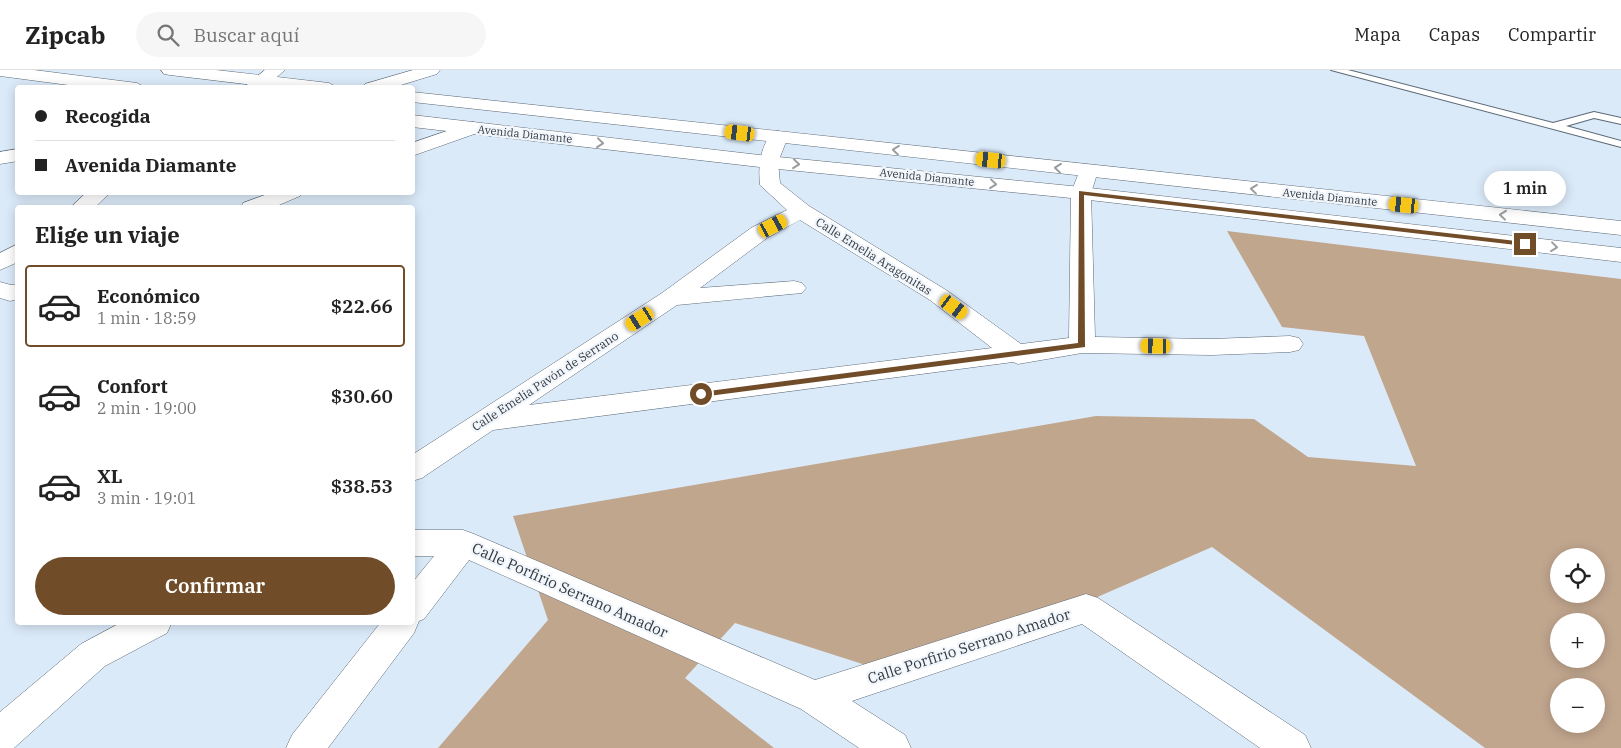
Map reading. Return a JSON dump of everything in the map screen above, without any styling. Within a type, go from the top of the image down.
[{"type":"street","points":[[170,70],[307,85]]},
{"type":"street","points":[[381,85],[431,70]]},
{"type":"street","points":[[0,71],[113,85]]},
{"type":"street","name":"Avenida Diamante","points":[[415,97],[778,137],[1085,182],[1621,255]]},
{"type":"street","name":"Avenida Diamante","points":[[415,121],[768,162],[1085,182],[1621,228]]},
{"type":"street","points":[[415,149],[473,128]]},
{"type":"street","points":[[778,137],[768,162],[770,186],[801,211]]},
{"type":"street","points":[[0,158],[15,156]]},
{"type":"street","points":[[1082,345],[1085,182]]},
{"type":"street","points":[[84,205],[97,195]]},
{"type":"street","points":[[259,205],[285,195]]},
{"type":"street","name":"Calle Emelia Pavón de Serrano","points":[[415,468],[671,298],[759,233],[801,211]]},
{"type":"street","name":"Calle Emelia Aragonitas","points":[[801,211],[938,296],[1018,355]]},
{"type":"street","points":[[0,263],[15,253]]},
{"type":"street","points":[[671,298],[794,288]]},
{"type":"street","points":[[483,422],[1018,355],[1082,345],[1212,347],[1290,344]]},
{"type":"street","name":"Calle Porfirio Serrano Amador","points":[[415,543],[463,543],[814,697],[892,748]]},
{"type":"street","name":"Calle Porfirio Serrano Amador","points":[[415,605],[463,543]]},
{"type":"street","name":"Calle Porfirio Serrano Amador","points":[[814,697],[1086,608],[1292,748]]},
{"type":"street","points":[[0,736],[93,655],[149,625]]},
{"type":"street","points":[[305,748],[400,625]]},
{"type":"lane","points":[[1336,70],[1621,144]]},
{"type":"lane","points":[[1554,126],[1594,115],[1619,119]]},
{"type":"shaded area","points":[[1227,231],[1621,279],[1621,748],[1485,748],[1212,547],[909,679],[735,623],[685,678],[774,748],[438,748],[548,620],[513,516],[1096,416],[1254,419],[1308,457],[1416,466],[1364,336],[1282,327]]},
{"type":"route","points":[[701,394],[1018,355],[1082,345],[1081,192],[1525,244]]}]
